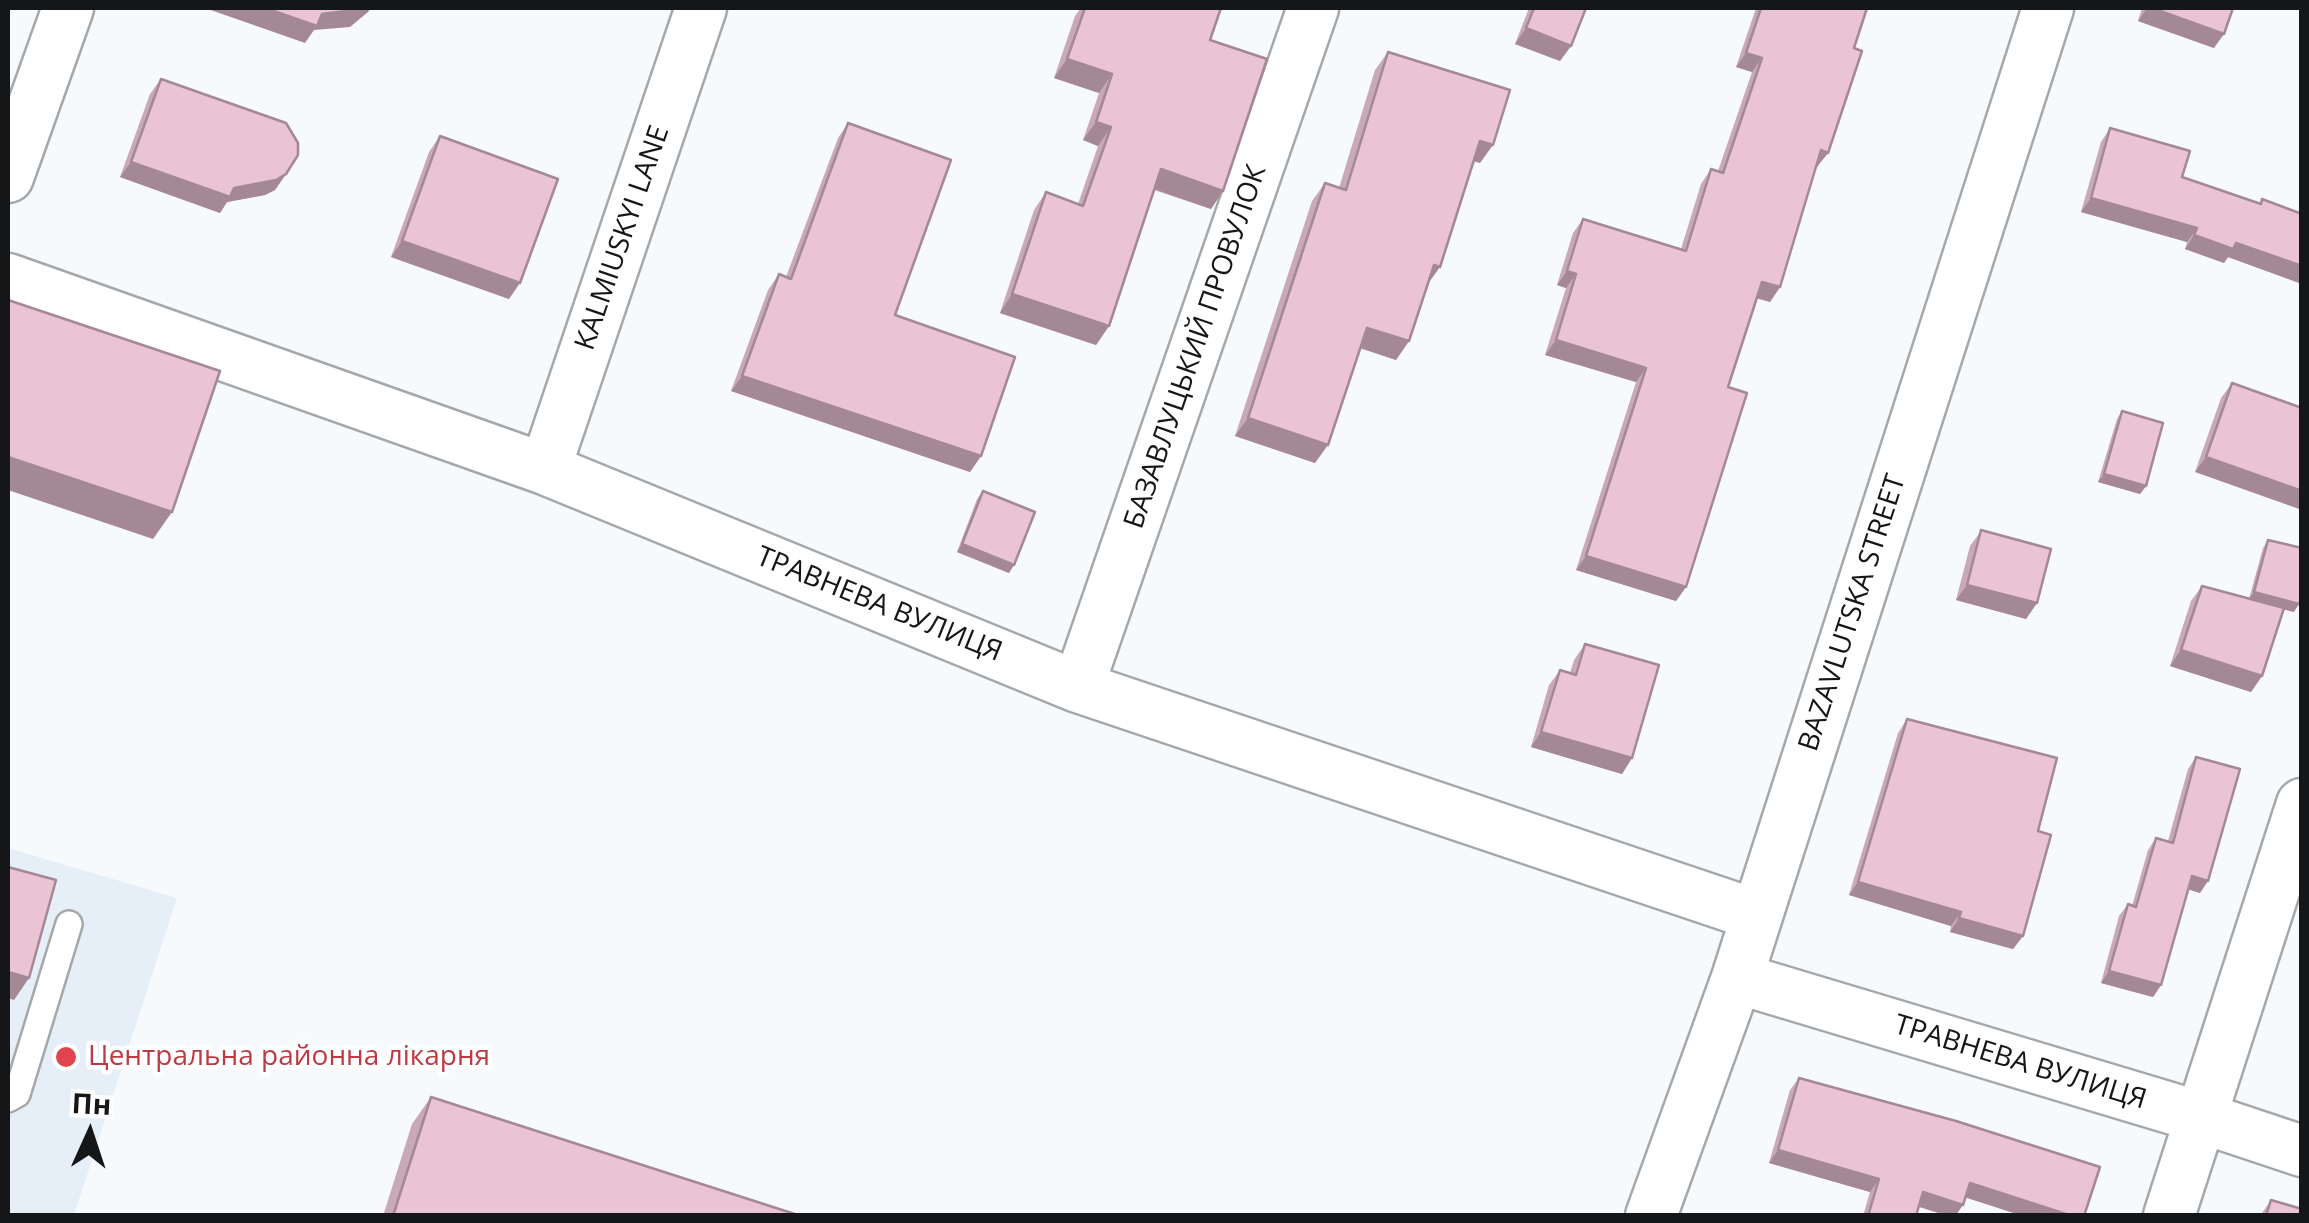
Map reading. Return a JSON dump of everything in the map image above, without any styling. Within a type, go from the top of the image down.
[{"type":"street","points":[[8,178],[68,8]]},
{"type":"street","name":"KALMIUSKYI LANE","points":[[545,468],[701,8]]},
{"type":"street","name":"БАЗАВЛУЦЬКИЙ ПРОВУЛОК","points":[[1078,687],[1314,8]]},
{"type":"street","name":"BAZAVLUTSKA STREET","points":[[1651,1216],[1738,978],[2048,8]]},
{"type":"street","name":"ТРАВНЕВА ВУЛИЦЯ","points":[[8,278],[545,468],[1078,687],[1756,915]]},
{"type":"street","points":[[2168,1216],[2302,804]]},
{"type":"street","name":"ТРАВНЕВА ВУЛИЦЯ","points":[[1738,978],[2200,1117],[2302,1152]]},
{"type":"lane","points":[[8,1098],[17,1094],[69,924]]},
{"type":"shaded area","name":"Центральна районна лікарня","points":[[8,848],[177,898],[74,1215],[8,1215]]},
{"type":"building","points":[[265,8],[364,8],[322,14],[317,26]]},
{"type":"building","points":[[1085,8],[1221,8],[1210,40],[1267,59],[1223,191],[1161,169],[1109,326],[1012,294],[1046,192],[1083,206],[1111,127],[1096,122],[1112,74],[1067,59]]},
{"type":"building","points":[[1534,8],[1586,8],[1571,46],[1526,28]]},
{"type":"building","points":[[1761,8],[1867,8],[1854,48],[1862,51],[1828,153],[1821,150],[1780,287],[1762,282],[1728,387],[1747,393],[1686,587],[1586,556],[1646,368],[1556,340],[1576,274],[1567,271],[1583,219],[1686,251],[1711,169],[1723,173],[1762,58],[1746,53]]},
{"type":"building","points":[[2152,8],[2233,8],[2224,34]]},
{"type":"building","points":[[1388,52],[1510,90],[1493,145],[1480,141],[1440,267],[1434,265],[1409,341],[1367,328],[1328,445],[1248,418],[1325,183],[1346,190]]},
{"type":"building","points":[[161,79],[286,123],[298,143],[298,155],[286,174],[276,180],[234,188],[230,197],[131,162]]},
{"type":"building","points":[[848,123],[951,160],[895,315],[1015,357],[981,456],[742,376],[779,274],[791,279]]},
{"type":"building","points":[[2110,128],[2190,151],[2182,177],[2302,214],[2302,266],[2236,243],[2233,249],[2194,235],[2197,228],[2091,198]]},
{"type":"building","points":[[440,136],[558,179],[520,283],[402,241]]},
{"type":"building","points":[[8,300],[220,371],[172,512],[8,457]]},
{"type":"building","points":[[2232,383],[2302,408],[2302,491],[2206,457]]},
{"type":"building","points":[[2122,411],[2163,423],[2146,486],[2104,474]]},
{"type":"building","points":[[983,491],[1035,512],[1014,565],[962,544]]},
{"type":"building","points":[[1981,530],[2051,549],[2037,603],[1967,585]]},
{"type":"building","points":[[2268,540],[2302,548],[2299,604],[2254,592]]},
{"type":"building","points":[[2202,586],[2284,608],[2262,676],[2181,650]]},
{"type":"building","points":[[1585,644],[1659,665],[1632,758],[1541,732],[1560,670],[1576,675]]},
{"type":"building","points":[[1907,719],[2057,758],[2038,831],[2051,835],[2023,936],[1959,918],[1961,912],[1858,882]]},
{"type":"building","points":[[2196,757],[2240,769],[2208,881],[2192,876],[2161,985],[2109,971],[2128,904],[2136,907],[2156,838],[2173,843]]},
{"type":"building","points":[[8,867],[56,880],[29,978],[8,972]]},
{"type":"building","points":[[1799,1078],[1956,1121],[2100,1167],[2084,1216],[2072,1216],[1970,1183],[1963,1205],[1923,1192],[1916,1216],[1868,1216],[1879,1179],[1778,1150]]},
{"type":"building","points":[[431,1097],[801,1216],[393,1216]]},
{"type":"building","points":[[2271,1200],[2302,1209],[2302,1216],[2266,1216]]},
{"type":"place","name":"Центральна районна лікарня","points":[[66,1057]]}]
